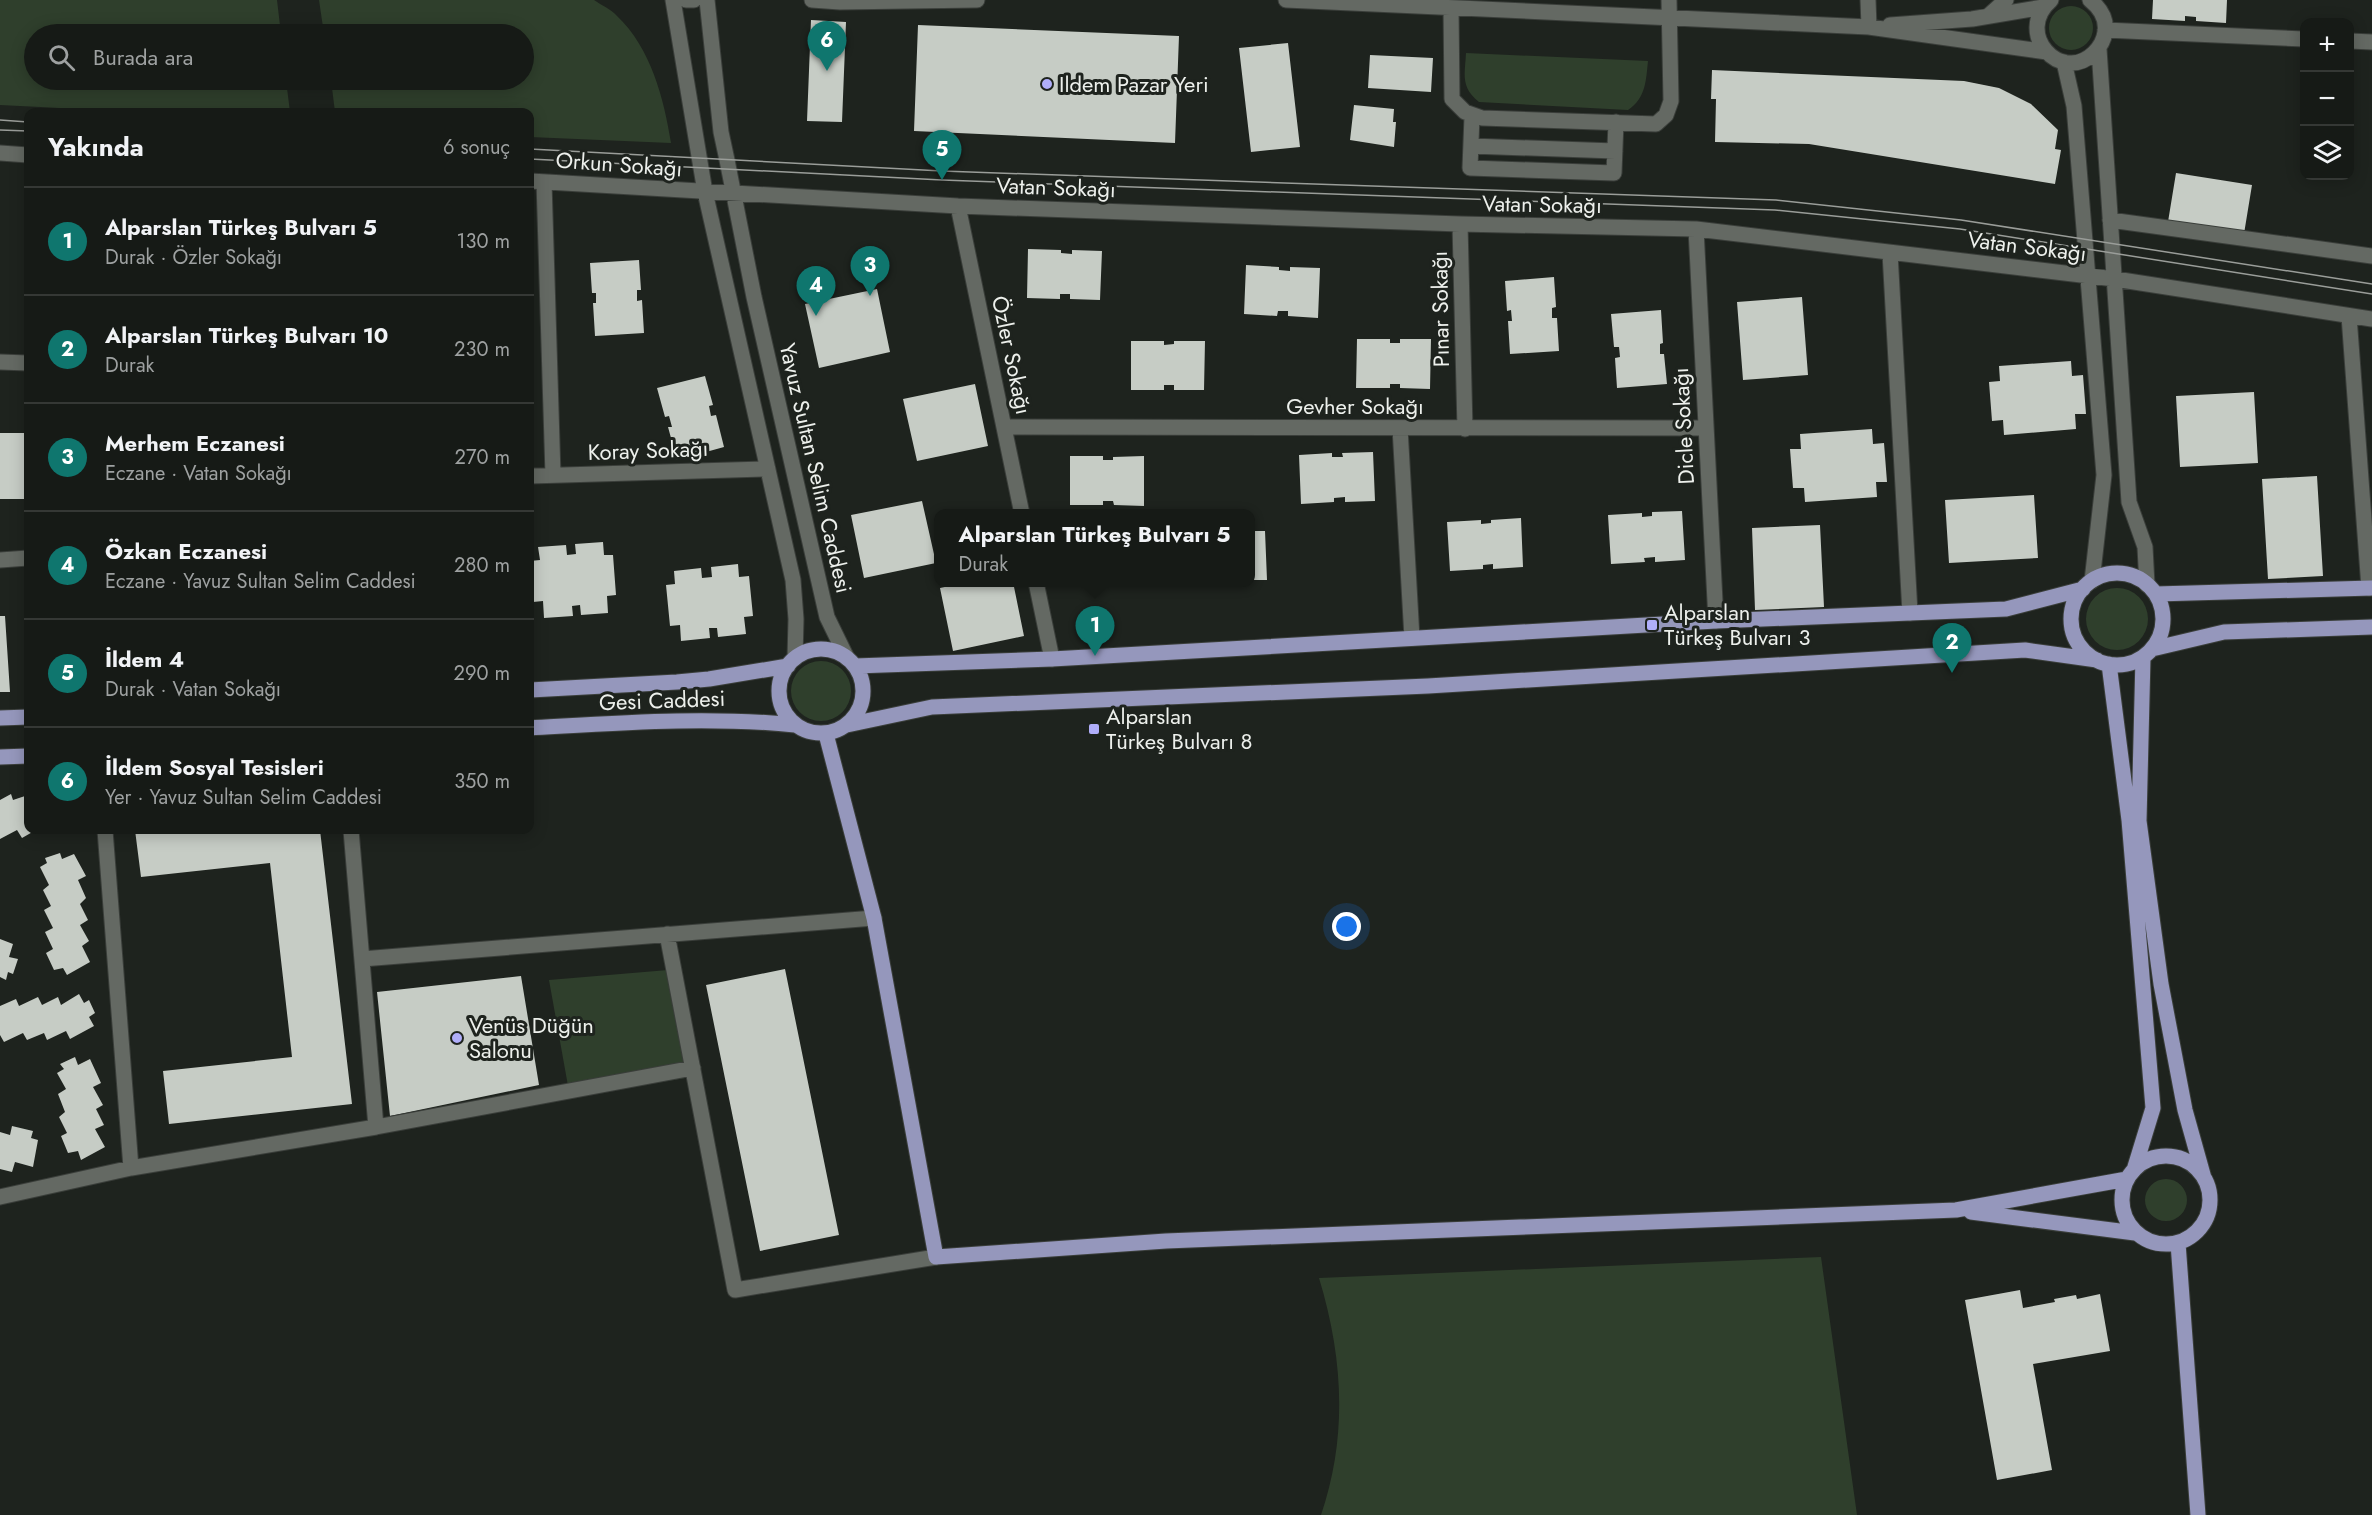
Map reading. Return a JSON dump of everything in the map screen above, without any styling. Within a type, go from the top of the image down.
[{"type":"main road","points":[[851,662],[1052,659],[1716,621],[2006,609],[2087,585],[2102,576],[2114,574],[2126,574],[2151,589],[2370,588]]},
{"type":"main road","points":[[2087,585],[2072,610],[2074,634],[2079,645],[2103,662],[2129,820],[2153,1108],[2121,1201],[2123,1213],[2135,1233]]},
{"type":"main road","points":[[1956,1210],[2135,1233],[2155,1244],[2178,1243],[2198,1231],[2209,1211],[2210,1200],[2185,1110],[2161,984],[2139,822],[2148,653],[2159,639],[2163,616],[2151,589]]},
{"type":"main road","points":[[847,725],[855,718],[863,697],[861,675],[851,662],[827,650],[805,652],[792,662],[779,686],[779,697],[782,707],[795,725],[805,730],[826,734],[847,725],[932,707],[1428,687],[2025,650],[2121,665],[2148,653],[2224,632],[2372,627]]},
{"type":"main road","name":"Gesi Caddesi","points":[[534,690],[688,681],[792,662]]},
{"type":"main road","points":[[0,718],[24,717]]},
{"type":"main road","name":"Gesi Caddesi","points":[[534,728],[642,722],[750,720],[795,725]]},
{"type":"main road","points":[[826,734],[874,918],[936,1257],[1214,1239],[1956,1210],[2130,1174],[2153,1158],[2176,1157],[2196,1168],[2204,1178]]},
{"type":"main road","points":[[0,757],[24,756]]},
{"type":"main road","points":[[2178,1243],[2198,1515]]},
{"type":"street","name":"Yavuz Sultan Selim Caddesi","points":[[673,0],[705,192],[793,580],[796,619],[792,662]]},
{"type":"street","points":[[686,0],[694,0]]},
{"type":"street","name":"Yavuz Sultan Selim Caddesi","points":[[707,0],[721,132],[754,297],[827,617],[851,662]]},
{"type":"street","points":[[812,0],[977,0]]},
{"type":"street","points":[[1287,0],[1869,27],[2047,52],[2064,62],[2083,60],[2099,49]]},
{"type":"street","points":[[1451,8],[1452,99],[1472,116],[1656,124],[1669,108],[1671,94],[1669,0]]},
{"type":"street","points":[[1868,0],[1869,27]]},
{"type":"street","points":[[1988,16],[2006,0]]},
{"type":"street","points":[[2090,0],[2100,6],[2105,30],[2099,49],[2129,502],[2145,547],[2151,589]]},
{"type":"street","points":[[1869,27],[1988,16],[2049,2]]},
{"type":"street","points":[[2047,52],[2037,36],[2037,26],[2049,2]]},
{"type":"street","points":[[2105,30],[2300,39]]},
{"type":"street","points":[[2354,41],[2372,42]]},
{"type":"street","points":[[2064,62],[2074,106],[2104,475],[2087,585]]},
{"type":"street","points":[[1472,116],[1470,168],[1614,173],[1616,122]]},
{"type":"street","points":[[1471,146],[1615,151]]},
{"type":"street","points":[[0,153],[24,155]]},
{"type":"street","name":"Orkun Sokağı","points":[[537,182],[705,192]]},
{"type":"street","points":[[537,182],[553,475]]},
{"type":"street","name":"Vatan Sokağı","points":[[705,192],[958,206],[1460,224],[1696,229],[2115,279],[2372,319]]},
{"type":"street","name":"Özler Sokağı","points":[[958,206],[1021,509]]},
{"type":"street","points":[[2110,220],[2372,256]]},
{"type":"street","name":"Pınar Sokağı","points":[[1460,224],[1466,429]]},
{"type":"street","name":"Dicle Sokağı","points":[[1696,229],[1716,621]]},
{"type":"street","points":[[1890,253],[1910,613]]},
{"type":"street","points":[[2349,316],[2370,588]]},
{"type":"street","points":[[0,362],[24,363]]},
{"type":"street","name":"Gevher Sokağı","points":[[1004,427],[1706,428]]},
{"type":"street","points":[[1400,428],[1412,638]]},
{"type":"street","name":"Koray Sokağı","points":[[534,476],[768,469]]},
{"type":"street","points":[[0,560],[24,558]]},
{"type":"street","points":[[1037,587],[1052,659]]},
{"type":"street","points":[[105,834],[131,1168]]},
{"type":"street","points":[[351,834],[376,1127]]},
{"type":"street","points":[[362,959],[874,918]]},
{"type":"street","points":[[668,934],[735,1290],[936,1257]]},
{"type":"street","points":[[0,1197],[131,1168],[376,1127],[693,1068]]},
{"type":"green space","points":[[0,0],[277,0],[280,24],[24,24],[24,90],[287,90],[290,108],[60,108],[0,105]]},
{"type":"green space","points":[[319,0],[594,0],[612,11],[639,43],[660,92],[671,143],[534,137],[534,108],[334,108],[332,90],[534,90],[534,24],[323,24]]},
{"type":"green space","points":[[2071,6],[2086,13],[2093,28],[2086,43],[2071,50],[2056,43],[2049,28],[2056,13]]},
{"type":"green space","points":[[1466,53],[1648,61],[1646,82],[1642,94],[1628,110],[1479,102],[1466,85]]},
{"type":"green space","points":[[2111,588],[2123,588],[2139,597],[2146,607],[2148,619],[2146,631],[2139,641],[2123,650],[2111,650],[2100,645],[2091,636],[2086,625],[2086,613],[2091,602],[2100,593]]},
{"type":"green space","points":[[821,661],[842,670],[851,691],[842,712],[821,721],[800,712],[791,691],[800,670]]},
{"type":"green space","points":[[668,970],[691,1077],[570,1097],[549,980]]},
{"type":"green space","points":[[2166,1179],[2174,1180],[2181,1185],[2186,1192],[2186,1208],[2181,1215],[2174,1220],[2166,1221],[2158,1220],[2151,1215],[2146,1208],[2145,1200],[2146,1192],[2151,1185],[2158,1180]]},
{"type":"green space","points":[[1821,1257],[1857,1515],[1321,1515],[1330,1485],[1335,1456],[1339,1426],[1339,1396],[1333,1337],[1319,1278]]},
{"type":"building","points":[[2153,0],[2227,0],[2226,23],[2196,21],[2196,17],[2185,16],[2185,21],[2152,19]]},
{"type":"building","points":[[811,20],[846,22],[842,122],[807,121]]},
{"type":"building","name":"Ildem Pazar Yeri","points":[[918,25],[1179,36],[1175,143],[914,131]]},
{"type":"building","points":[[1288,43],[1300,147],[1251,152],[1239,48]]},
{"type":"building","points":[[1370,55],[1433,58],[1431,92],[1368,88]]},
{"type":"building","points":[[1712,70],[1964,81],[1999,88],[2031,104],[2058,130],[2055,149],[2061,150],[2055,184],[1809,144],[1715,142],[1716,99],[1711,99]]},
{"type":"building","points":[[1354,105],[1394,109],[1393,122],[1396,122],[1394,147],[1350,140]]},
{"type":"building","points":[[2176,173],[2252,185],[2242,246],[2166,234]]},
{"type":"building","points":[[1028,249],[1061,250],[1061,253],[1072,254],[1072,250],[1102,251],[1100,300],[1070,299],[1070,294],[1060,294],[1060,299],[1027,298]]},
{"type":"building","points":[[639,260],[641,290],[637,290],[637,301],[642,300],[644,333],[595,336],[593,303],[596,303],[596,293],[592,293],[590,263]]},
{"type":"building","points":[[1246,265],[1279,267],[1279,270],[1290,271],[1290,267],[1320,268],[1318,318],[1288,316],[1288,311],[1278,311],[1277,316],[1244,314]]},
{"type":"building","points":[[1554,277],[1556,307],[1552,308],[1552,318],[1557,318],[1559,351],[1510,354],[1508,321],[1512,321],[1511,310],[1507,311],[1505,281]]},
{"type":"building","points":[[877,289],[890,352],[819,368],[805,304]]},
{"type":"building","points":[[1802,297],[1808,375],[1743,380],[1737,302]]},
{"type":"building","points":[[1661,310],[1663,343],[1660,344],[1660,354],[1664,354],[1667,384],[1617,388],[1615,358],[1620,357],[1619,347],[1614,347],[1611,314]]},
{"type":"building","points":[[1357,339],[1390,339],[1390,343],[1400,343],[1400,339],[1431,339],[1430,389],[1400,388],[1400,384],[1390,384],[1390,388],[1356,388]]},
{"type":"building","points":[[1131,341],[1164,341],[1164,345],[1174,344],[1174,341],[1205,341],[1204,390],[1174,390],[1174,385],[1164,385],[1164,390],[1131,390]]},
{"type":"building","points":[[2071,361],[2072,376],[2083,375],[2086,414],[2075,414],[2076,429],[2004,435],[2003,420],[1992,421],[1989,382],[2000,381],[1999,366]]},
{"type":"building","points":[[705,376],[713,405],[709,406],[711,416],[716,415],[724,447],[677,460],[668,427],[672,427],[669,416],[665,417],[657,388]]},
{"type":"building","points":[[975,384],[988,446],[917,461],[903,399]]},
{"type":"building","points":[[2254,392],[2258,463],[2180,467],[2176,396]]},
{"type":"building","points":[[1872,429],[1873,444],[1884,443],[1887,482],[1876,482],[1877,497],[1805,502],[1804,488],[1793,488],[1790,449],[1801,449],[1800,434]]},
{"type":"building","points":[[0,433],[24,433],[24,499],[0,499]]},
{"type":"building","points":[[1373,452],[1375,501],[1345,502],[1345,497],[1334,498],[1334,502],[1301,504],[1299,455],[1332,453],[1332,457],[1343,457],[1342,453]]},
{"type":"building","points":[[1070,456],[1103,456],[1103,460],[1113,460],[1113,457],[1144,456],[1144,506],[1114,505],[1113,501],[1103,501],[1103,505],[1070,505]]},
{"type":"building","points":[[2317,476],[2323,576],[2268,579],[2262,479]]},
{"type":"building","points":[[2034,495],[2038,558],[1949,563],[1945,500]]},
{"type":"building","points":[[922,501],[934,563],[864,578],[851,515]]},
{"type":"building","points":[[1682,511],[1685,560],[1655,562],[1655,557],[1644,558],[1645,562],[1611,564],[1608,515],[1642,513],[1642,517],[1652,516],[1652,512]]},
{"type":"building","points":[[1521,518],[1523,567],[1493,569],[1493,564],[1483,565],[1483,569],[1450,571],[1447,522],[1481,520],[1481,524],[1491,523],[1491,520]]},
{"type":"building","points":[[1820,525],[1824,607],[1755,610],[1752,528]]},
{"type":"building","points":[[1255,531],[1265,531],[1267,580],[1255,580]]},
{"type":"building","points":[[603,542],[604,555],[613,555],[616,595],[607,596],[608,613],[581,615],[580,605],[572,606],[573,616],[544,618],[543,601],[534,602],[534,561],[540,560],[538,547],[566,545],[567,555],[576,554],[575,544]]},
{"type":"building","points":[[738,564],[739,577],[749,576],[753,616],[744,617],[746,634],[718,637],[717,628],[709,628],[710,638],[681,641],[680,625],[670,626],[666,585],[675,584],[674,571],[701,568],[702,578],[712,577],[711,567]]},
{"type":"building","points":[[1014,587],[1024,636],[953,651],[940,588]]},
{"type":"building","points":[[0,616],[5,616],[10,692],[0,692]]},
{"type":"building","points":[[11,794],[13,800],[24,796],[24,834],[29,834],[22,838],[17,830],[0,839],[0,800]]},
{"type":"building","points":[[136,834],[320,834],[352,1104],[169,1124],[163,1071],[292,1057],[270,863],[141,877]]},
{"type":"building","points":[[60,853],[62,859],[74,854],[86,876],[78,880],[86,898],[80,904],[88,920],[80,925],[89,941],[82,946],[90,962],[67,975],[63,968],[54,970],[46,953],[53,949],[45,932],[53,928],[44,910],[51,906],[43,890],[49,885],[40,867],[47,863],[45,858]]},
{"type":"building","points":[[0,939],[13,944],[9,957],[18,959],[13,974],[8,972],[6,980],[0,977]]},
{"type":"building","points":[[785,969],[839,1235],[760,1251],[706,985]]},
{"type":"building","name":"Venüs Düğün Salonu","points":[[521,976],[539,1085],[390,1116],[377,992]]},
{"type":"building","points":[[79,994],[84,1003],[89,1000],[95,1013],[89,1017],[94,1026],[70,1039],[66,1031],[47,1040],[44,1033],[27,1040],[23,1033],[4,1042],[0,1035],[0,1006],[16,999],[19,1006],[38,997],[42,1005],[58,997],[61,1005]]},
{"type":"building","points":[[75,1057],[78,1065],[90,1059],[101,1083],[93,1087],[103,1105],[96,1109],[104,1125],[95,1129],[105,1147],[81,1160],[78,1151],[68,1153],[61,1136],[67,1133],[59,1117],[65,1112],[58,1094],[66,1089],[57,1073],[64,1069],[60,1064]]},
{"type":"building","points":[[12,1126],[33,1131],[31,1138],[38,1140],[33,1167],[15,1162],[12,1172],[0,1169],[0,1132],[10,1135]]},
{"type":"building","points":[[2020,1290],[2023,1308],[2076,1295],[2077,1299],[2100,1294],[2110,1351],[2033,1364],[2052,1470],[1997,1480],[1965,1300]]},
{"type":"tram line","points":[[0,120],[24,122]]},
{"type":"tram line","points":[[0,130],[24,131]]},
{"type":"tram line","points":[[534,149],[942,171],[1776,200],[1961,220],[2372,284]]},
{"type":"tram line","points":[[534,159],[942,180],[1775,210],[1960,229],[2372,294]]},
{"type":"place","name":"İldem Sosyal Tesisleri","points":[[827,71]]},
{"type":"place","name":"Ildem Pazar Yeri","points":[[1047,84]]},
{"type":"place","name":"İldem 4","points":[[942,180]]},
{"type":"place","name":"Merhem Eczanesi","points":[[870,296]]},
{"type":"place","name":"Özkan Eczanesi","points":[[816,316]]},
{"type":"place","name":"Alparslan Türkeş Bulvarı 3","points":[[1652,625]]},
{"type":"place","name":"Alparslan Türkeş Bulvarı 5","points":[[1095,656]]},
{"type":"place","name":"Alparslan Türkeş Bulvarı 10","points":[[1952,673]]},
{"type":"place","name":"Alparslan Türkeş Bulvarı 8","points":[[1094,729]]},
{"type":"place","name":"Venüs Düğün Salonu","points":[[457,1038]]}]
